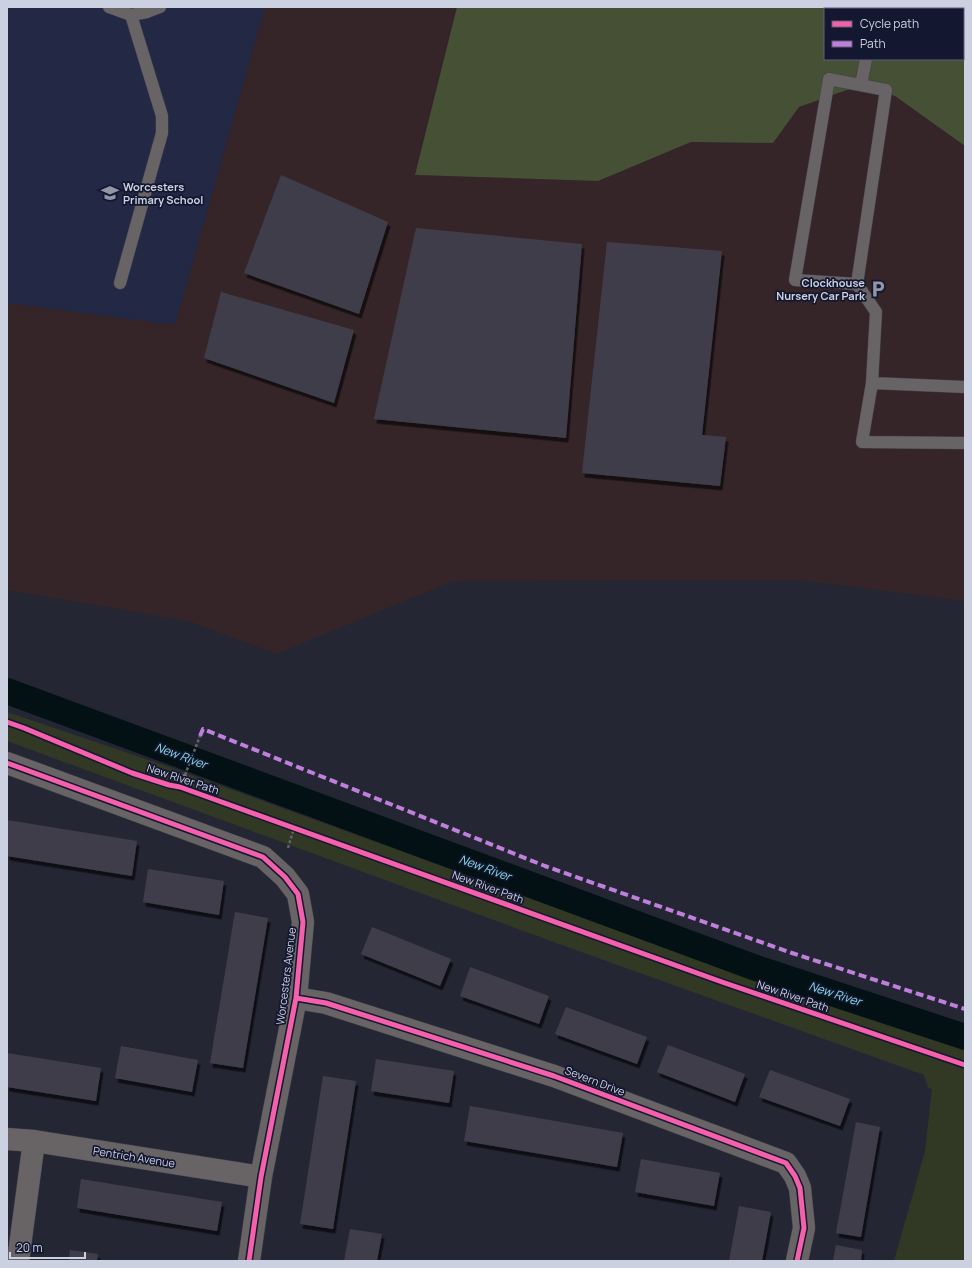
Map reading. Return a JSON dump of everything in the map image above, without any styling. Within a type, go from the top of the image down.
[{"type":"street","name":"Worcesters Avenue","points":[[7,763],[263,857],[285,878],[298,894],[303,922],[296,998],[261,1177],[249,1261]]},
{"type":"street","name":"Severn Drive","points":[[296,998],[326,1003],[554,1076],[786,1163],[795,1176],[800,1188],[804,1228],[797,1261]]},
{"type":"street","name":"Pentrich Avenue","points":[[7,1139],[34,1141],[261,1177]]},
{"type":"street","points":[[18,1261],[34,1141]]},
{"type":"lane","points":[[109,7],[131,15],[147,12],[160,7]]},
{"type":"lane","points":[[120,283],[162,133],[162,116],[131,15]]},
{"type":"lane","points":[[861,85],[866,60]]},
{"type":"lane","points":[[857,284],[795,280],[829,79],[886,90],[857,284],[876,312],[872,383],[862,442],[965,443]]},
{"type":"lane","points":[[872,383],[965,387]]},
{"type":"path","points":[[185,775],[200,736]]},
{"type":"path","points":[[287,826],[293,830],[301,831]]},
{"type":"shaded area","name":"Worcesters Primary School","points":[[7,7],[265,7],[175,325],[7,303]]},
{"type":"shaded area","points":[[265,7],[457,7],[415,175],[598,181],[691,142],[773,143],[799,107],[861,85],[895,96],[965,146],[965,601],[799,580],[453,581],[277,654],[188,621],[7,590],[7,303],[175,325]]},
{"type":"green space","points":[[457,7],[965,7],[965,146],[895,96],[861,85],[799,107],[773,143],[691,142],[598,181],[415,175]]},
{"type":"green space","points":[[7,712],[172,768],[769,985],[965,1048],[965,1261],[894,1261],[925,1151],[932,1089],[928,1088],[924,1075],[559,944],[7,741]]},
{"type":"building","points":[[281,175],[388,222],[359,314],[244,273]]},
{"type":"building","points":[[416,228],[582,244],[566,438],[374,419]]},
{"type":"building","points":[[607,242],[722,251],[702,435],[726,437],[720,486],[582,473]]},
{"type":"building","points":[[221,292],[354,330],[334,403],[204,358]]},
{"type":"building","points":[[7,820],[137,841],[132,876],[7,856]]},
{"type":"building","points":[[148,869],[224,881],[219,915],[143,902]]},
{"type":"building","points":[[235,912],[268,918],[243,1068],[210,1063]]},
{"type":"building","points":[[372,927],[451,959],[440,986],[361,954]]},
{"type":"building","points":[[470,967],[549,996],[539,1024],[460,996]]},
{"type":"building","points":[[566,1007],[647,1037],[637,1064],[555,1034]]},
{"type":"building","points":[[668,1045],[745,1074],[735,1102],[657,1072]]},
{"type":"building","points":[[121,1046],[198,1060],[192,1092],[115,1078]]},
{"type":"building","points":[[7,1053],[101,1068],[96,1101],[7,1087]]},
{"type":"building","points":[[376,1059],[454,1071],[449,1103],[371,1091]]},
{"type":"building","points":[[770,1070],[850,1099],[840,1126],[759,1097]]},
{"type":"building","points":[[323,1076],[356,1081],[333,1229],[300,1224]]},
{"type":"building","points":[[470,1106],[623,1133],[617,1167],[464,1141]]},
{"type":"building","points":[[856,1122],[880,1127],[861,1237],[836,1233]]},
{"type":"building","points":[[641,1159],[720,1173],[714,1206],[635,1192]]},
{"type":"building","points":[[81,1179],[222,1202],[217,1231],[77,1208]]},
{"type":"building","points":[[739,1206],[771,1212],[762,1261],[729,1261]]},
{"type":"building","points":[[350,1229],[382,1234],[377,1261],[344,1261]]},
{"type":"building","points":[[836,1245],[862,1250],[861,1261],[833,1261]]},
{"type":"building","points":[[70,1250],[98,1254],[97,1261],[69,1261]]},
{"type":"waterway","name":"New River","points":[[7,691],[756,968],[965,1037]]},
{"type":"marked path","points":[[200,736],[203,729],[545,866],[792,953],[965,1009]]},
{"type":"marked path","points":[[180,787],[185,775]]},
{"type":"cycle path","name":"New River Path","points":[[7,722],[132,773],[180,787],[722,982],[965,1065]]},
{"type":"cycle path","points":[[7,763],[263,857],[285,877],[298,894],[303,922],[296,998],[261,1177],[249,1261]]},
{"type":"cycle path","points":[[296,998],[326,1003],[554,1076],[786,1163],[795,1176],[800,1188],[804,1228],[797,1261]]},
{"type":"place","name":"Worcesters Primary School","points":[[110,193]]},
{"type":"place","name":"Clockhouse Nursery Car Park","points":[[878,289]]}]
